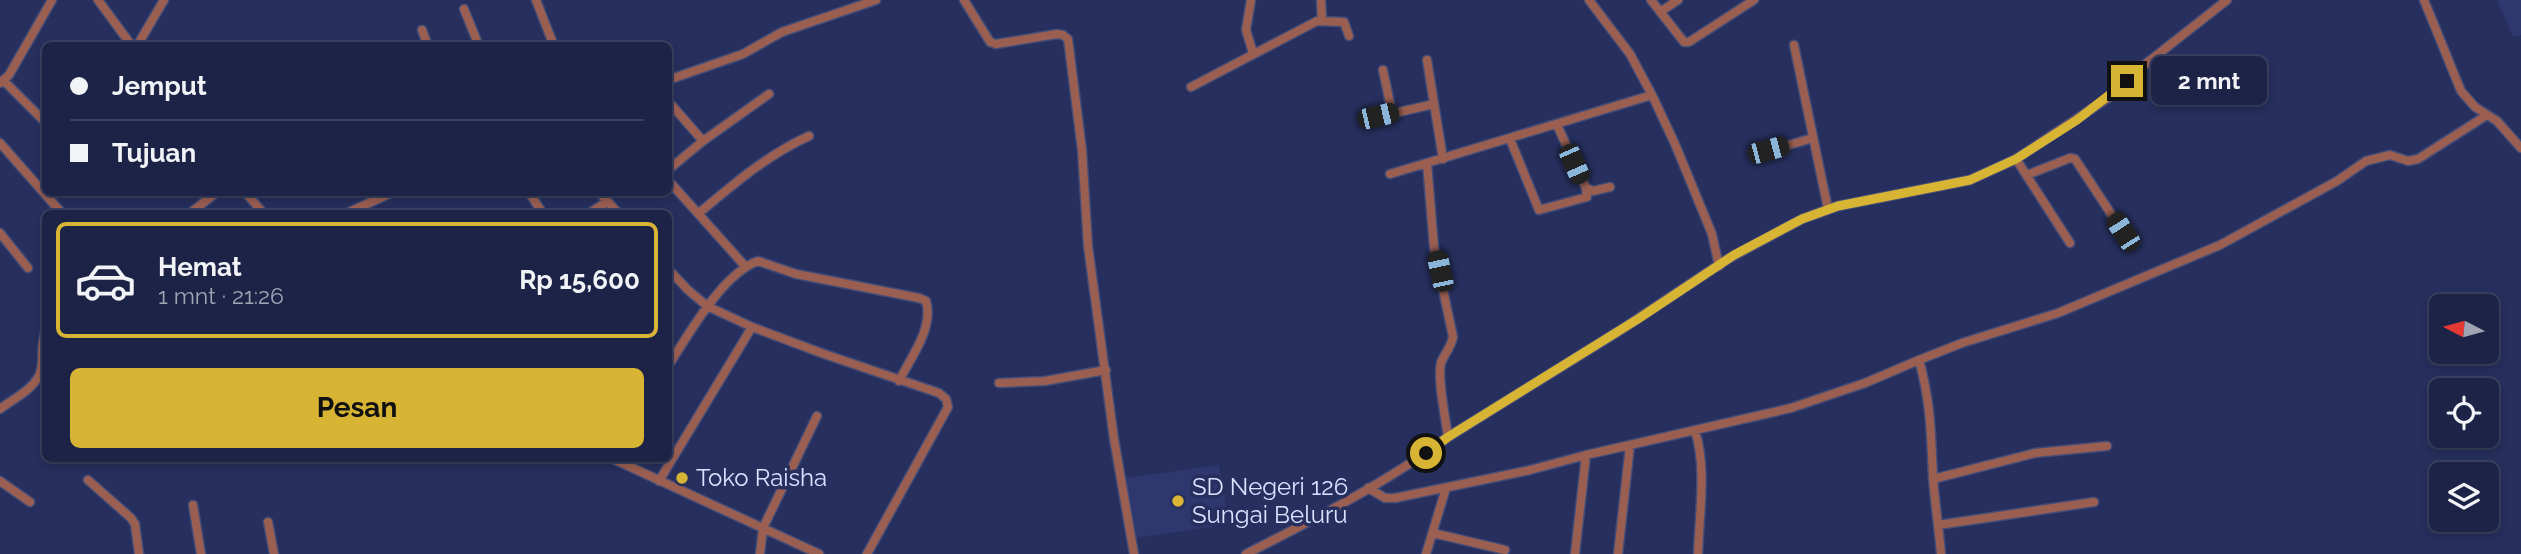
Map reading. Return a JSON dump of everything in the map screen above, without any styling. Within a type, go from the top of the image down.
[{"type":"street","points":[[42,119],[1,82],[9,75],[28,45],[52,0]]},
{"type":"street","points":[[98,0],[129,42]]},
{"type":"street","points":[[139,42],[164,0]]},
{"type":"street","points":[[536,0],[552,42]]},
{"type":"street","points":[[672,79],[743,54],[782,32],[876,0]]},
{"type":"street","points":[[964,0],[990,42],[996,44],[1057,34],[1063,34],[1068,39],[1082,150],[1088,246],[1114,439],[1134,554]]},
{"type":"street","points":[[1251,0],[1246,23],[1254,53]]},
{"type":"street","points":[[1321,0],[1322,20]]},
{"type":"street","points":[[1651,0],[1680,40],[1689,42],[1754,0]]},
{"type":"street","points":[[1660,12],[1678,0]]},
{"type":"street","points":[[1246,554],[1368,488],[1727,260],[1802,219],[1828,209],[1970,180],[2016,159],[2111,96],[2143,66],[2227,0]]},
{"type":"street","points":[[2424,0],[2461,91],[2475,107],[2497,121],[2521,148]]},
{"type":"street","points":[[1591,1],[1630,54],[1652,95],[1706,221],[1727,260]]},
{"type":"street","points":[[464,9],[477,42]]},
{"type":"street","points":[[1191,87],[1322,20],[1344,22],[1349,36]]},
{"type":"street","points":[[422,30],[426,42]]},
{"type":"street","points":[[1794,45],[1828,209]]},
{"type":"street","points":[[1427,60],[1443,159]]},
{"type":"street","points":[[1382,70],[1392,113]]},
{"type":"street","points":[[672,167],[768,94]]},
{"type":"street","points":[[1390,173],[1652,95]]},
{"type":"street","points":[[1364,120],[1434,104]]},
{"type":"street","points":[[672,106],[703,141]]},
{"type":"street","points":[[1368,488],[1385,498],[1446,488],[1791,408],[1865,383],[1962,343],[2057,313],[2169,268],[2259,225],[2337,181],[2366,161],[2390,155],[2408,161],[2418,159],[2487,115]]},
{"type":"street","points":[[1510,139],[1539,211],[1587,197],[1586,188],[1557,125]]},
{"type":"street","points":[[699,214],[748,172],[809,136]]},
{"type":"street","points":[[1768,150],[1813,138]]},
{"type":"street","points":[[0,143],[42,191]]},
{"type":"street","points":[[2027,175],[2070,158],[2075,159],[2123,232]]},
{"type":"street","points":[[2016,159],[2070,243]]},
{"type":"street","points":[[1427,163],[1434,247],[1453,338],[1450,350],[1441,361],[1440,374],[1448,437]]},
{"type":"street","points":[[672,184],[745,266]]},
{"type":"street","points":[[1586,188],[1592,191],[1610,187]]},
{"type":"street","points":[[47,196],[59,210]]},
{"type":"street","points":[[194,210],[212,196]]},
{"type":"street","points":[[248,196],[260,210]]},
{"type":"street","points":[[354,210],[384,196]]},
{"type":"street","points":[[602,196],[614,210]]},
{"type":"street","points":[[594,210],[607,202]]},
{"type":"street","points":[[0,233],[28,268]]},
{"type":"street","points":[[672,360],[707,306],[745,266],[762,261],[796,274],[926,301],[929,314],[927,326],[899,381]]},
{"type":"street","points":[[672,273],[707,306],[752,327],[939,393],[946,400],[948,407],[867,554]]},
{"type":"street","points":[[672,459],[752,327]]},
{"type":"street","points":[[0,408],[36,381],[41,371],[42,343]]},
{"type":"street","points":[[1919,360],[1928,391],[1931,417],[1933,479],[1941,554]]},
{"type":"street","points":[[999,383],[1045,381],[1106,370]]},
{"type":"street","points":[[760,554],[763,528],[817,416]]},
{"type":"street","points":[[1695,431],[1699,443],[1700,464],[1698,554]]},
{"type":"street","points":[[1618,554],[1630,445]]},
{"type":"street","points":[[1933,479],[2035,453],[2107,446]]},
{"type":"street","points":[[1575,554],[1586,455]]},
{"type":"street","points":[[619,462],[819,554]]},
{"type":"street","points":[[659,481],[670,462]]},
{"type":"street","points":[[88,480],[131,518],[135,524],[139,554]]},
{"type":"street","points":[[0,481],[30,502]]},
{"type":"street","points":[[1426,554],[1446,488]]},
{"type":"street","points":[[1938,525],[2094,502]]},
{"type":"street","points":[[193,505],[201,554]]},
{"type":"street","points":[[268,522],[274,554]]},
{"type":"street","points":[[1433,533],[1505,550]]},
{"type":"shaded area","points":[[2497,0],[2521,0],[2521,35],[2513,37]]},
{"type":"shaded area","name":"SD Negeri 126 Sungai Beluru","points":[[1219,465],[1229,524],[1137,538],[1126,478]]},
{"type":"place","name":"Toko Raisha","points":[[682,478]]},
{"type":"place","name":"SD Negeri 126 Sungai Beluru","points":[[1178,501]]},
{"type":"route","points":[[1426,453],[1734,255],[1802,219],[1838,206],[1970,180],[2016,159],[2077,120],[2127,81]]}]
